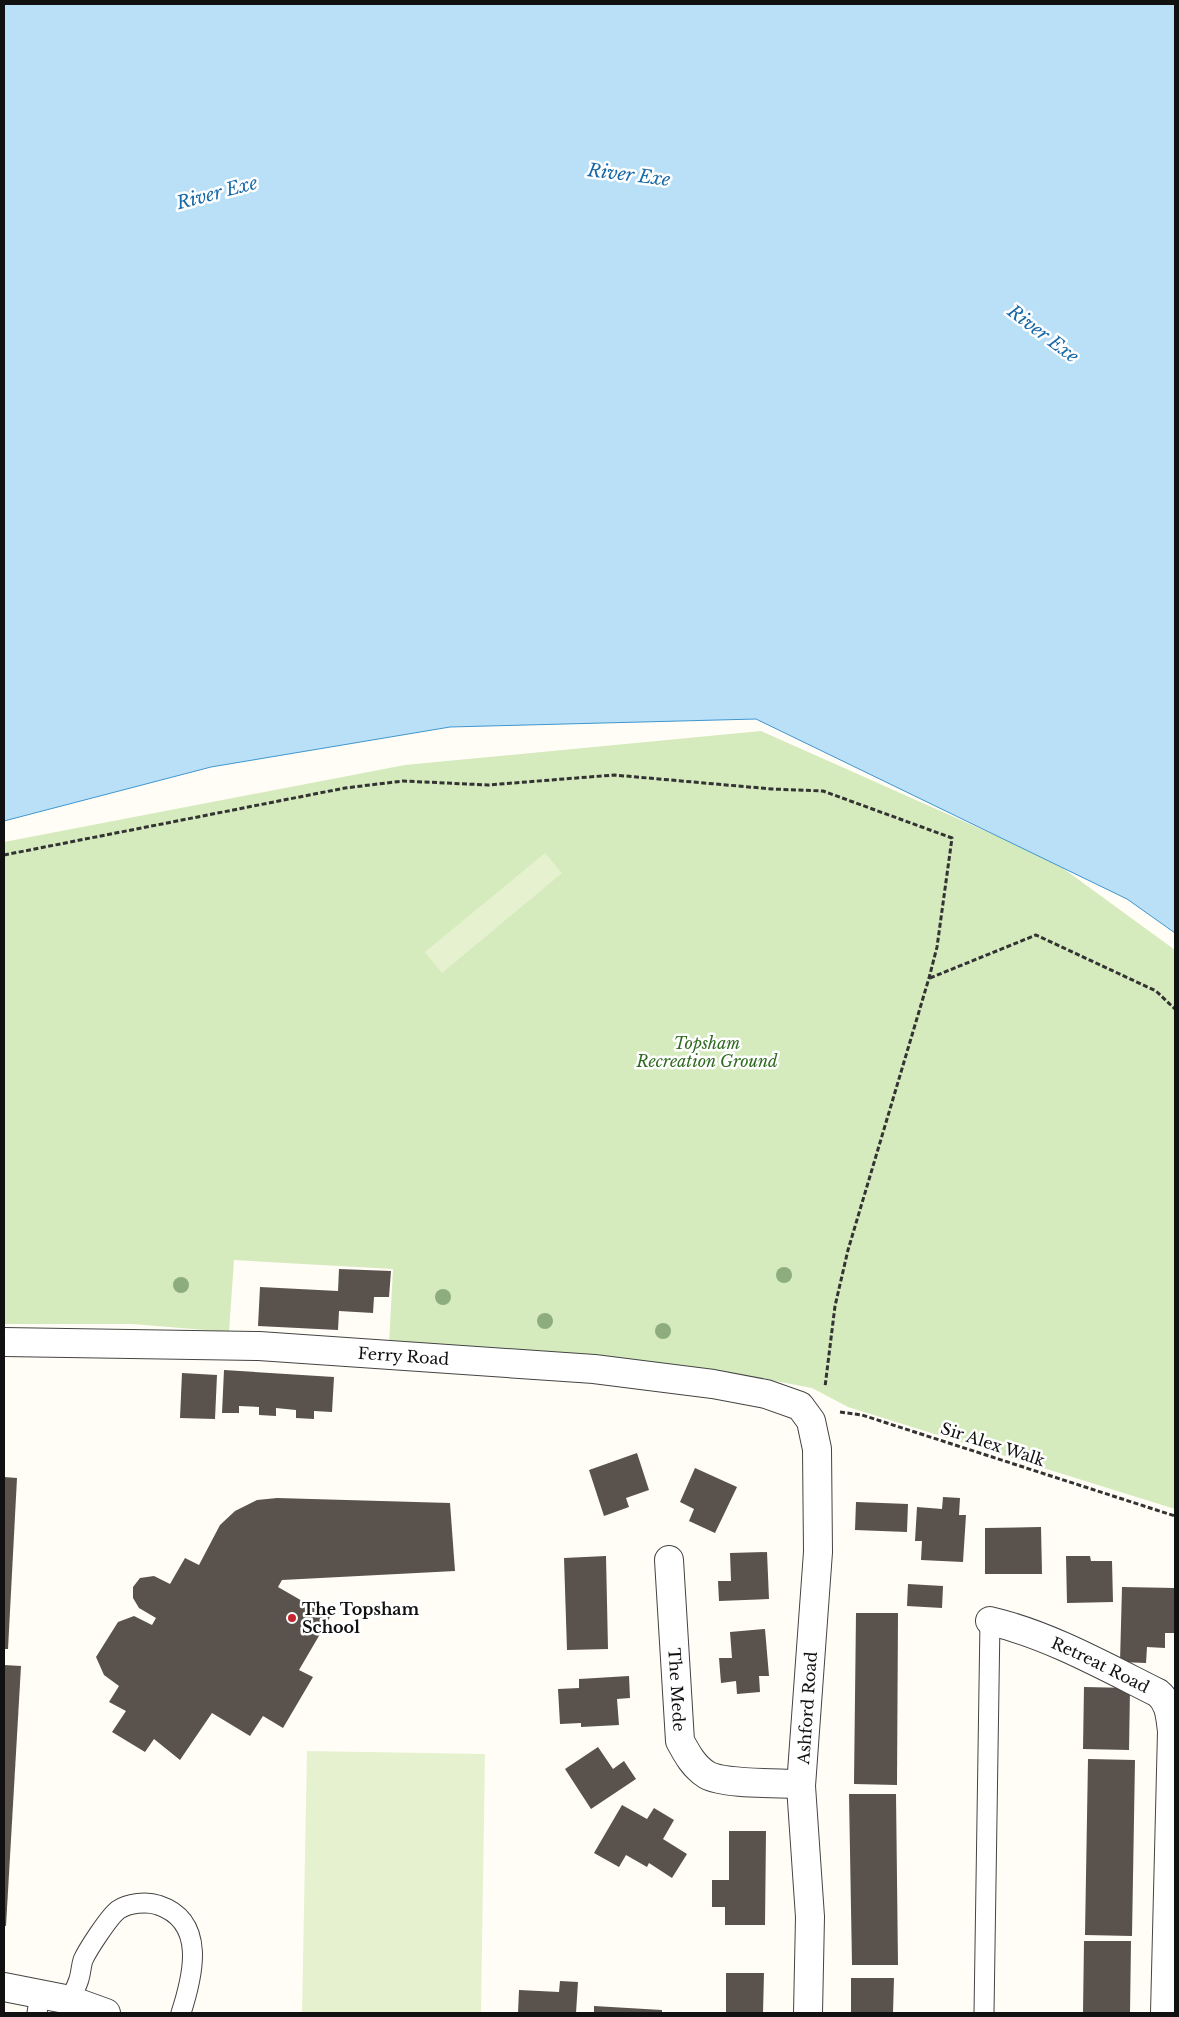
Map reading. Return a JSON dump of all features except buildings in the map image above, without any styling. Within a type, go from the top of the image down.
[{"type":"street","name":"Ferry Road","points":[[4,1342],[259,1346],[594,1369],[714,1384],[766,1394],[800,1406]]},
{"type":"street","name":"Ashford Road","points":[[800,1406],[811,1421],[818,1449],[818,1533],[801,1786],[810,1918],[808,2013]]},
{"type":"street","name":"The Mede","points":[[669,1560],[680,1741],[690,1760],[706,1775],[722,1780],[796,1784],[801,1786]]},
{"type":"street","name":"Retreat Road","points":[[990,1621],[1013,1627],[1082,1654],[1164,1699],[1169,1710],[1172,1731],[1171,1925],[1165,2013]]},
{"type":"street","points":[[4,1987],[39,2004],[70,2000],[106,2013]]},
{"type":"lane","points":[[984,2013],[990,1621]]},
{"type":"lane","points":[[70,2000],[80,1978],[82,1962],[99,1934],[118,1910],[134,1904],[152,1903],[170,1909],[186,1925],[193,1948],[189,1987],[181,2013]]},
{"type":"path","points":[[4,855],[345,788],[403,781],[488,785],[614,775],[772,789],[823,791],[952,838],[936,947],[929,978],[848,1250],[835,1306],[824,1393],[800,1406]]},
{"type":"path","points":[[929,978],[1036,935],[1156,991],[1175,1009]]},
{"type":"path","name":"Sir Alex Walk","points":[[800,1406],[862,1415],[1175,1516]]},
{"type":"green space","name":"Topsham Recreation Ground","points":[[761,731],[1053,861],[1175,950],[1175,1509],[848,1407],[812,1388],[738,1374],[603,1357],[389,1344],[393,1269],[234,1260],[229,1332],[132,1324],[4,1324],[4,842],[405,765]]},
{"type":"green space","points":[[545,853],[562,873],[442,973],[425,952]]},
{"type":"green space","points":[[307,1751],[485,1754],[481,2013],[302,2013]]},
{"type":"water","name":"River Exe","points":[[4,4],[1175,4],[1175,933],[1127,899],[756,719],[450,727],[211,767],[4,821]]},
{"type":"place","name":"The Topsham School","points":[[292,1618]]}]
